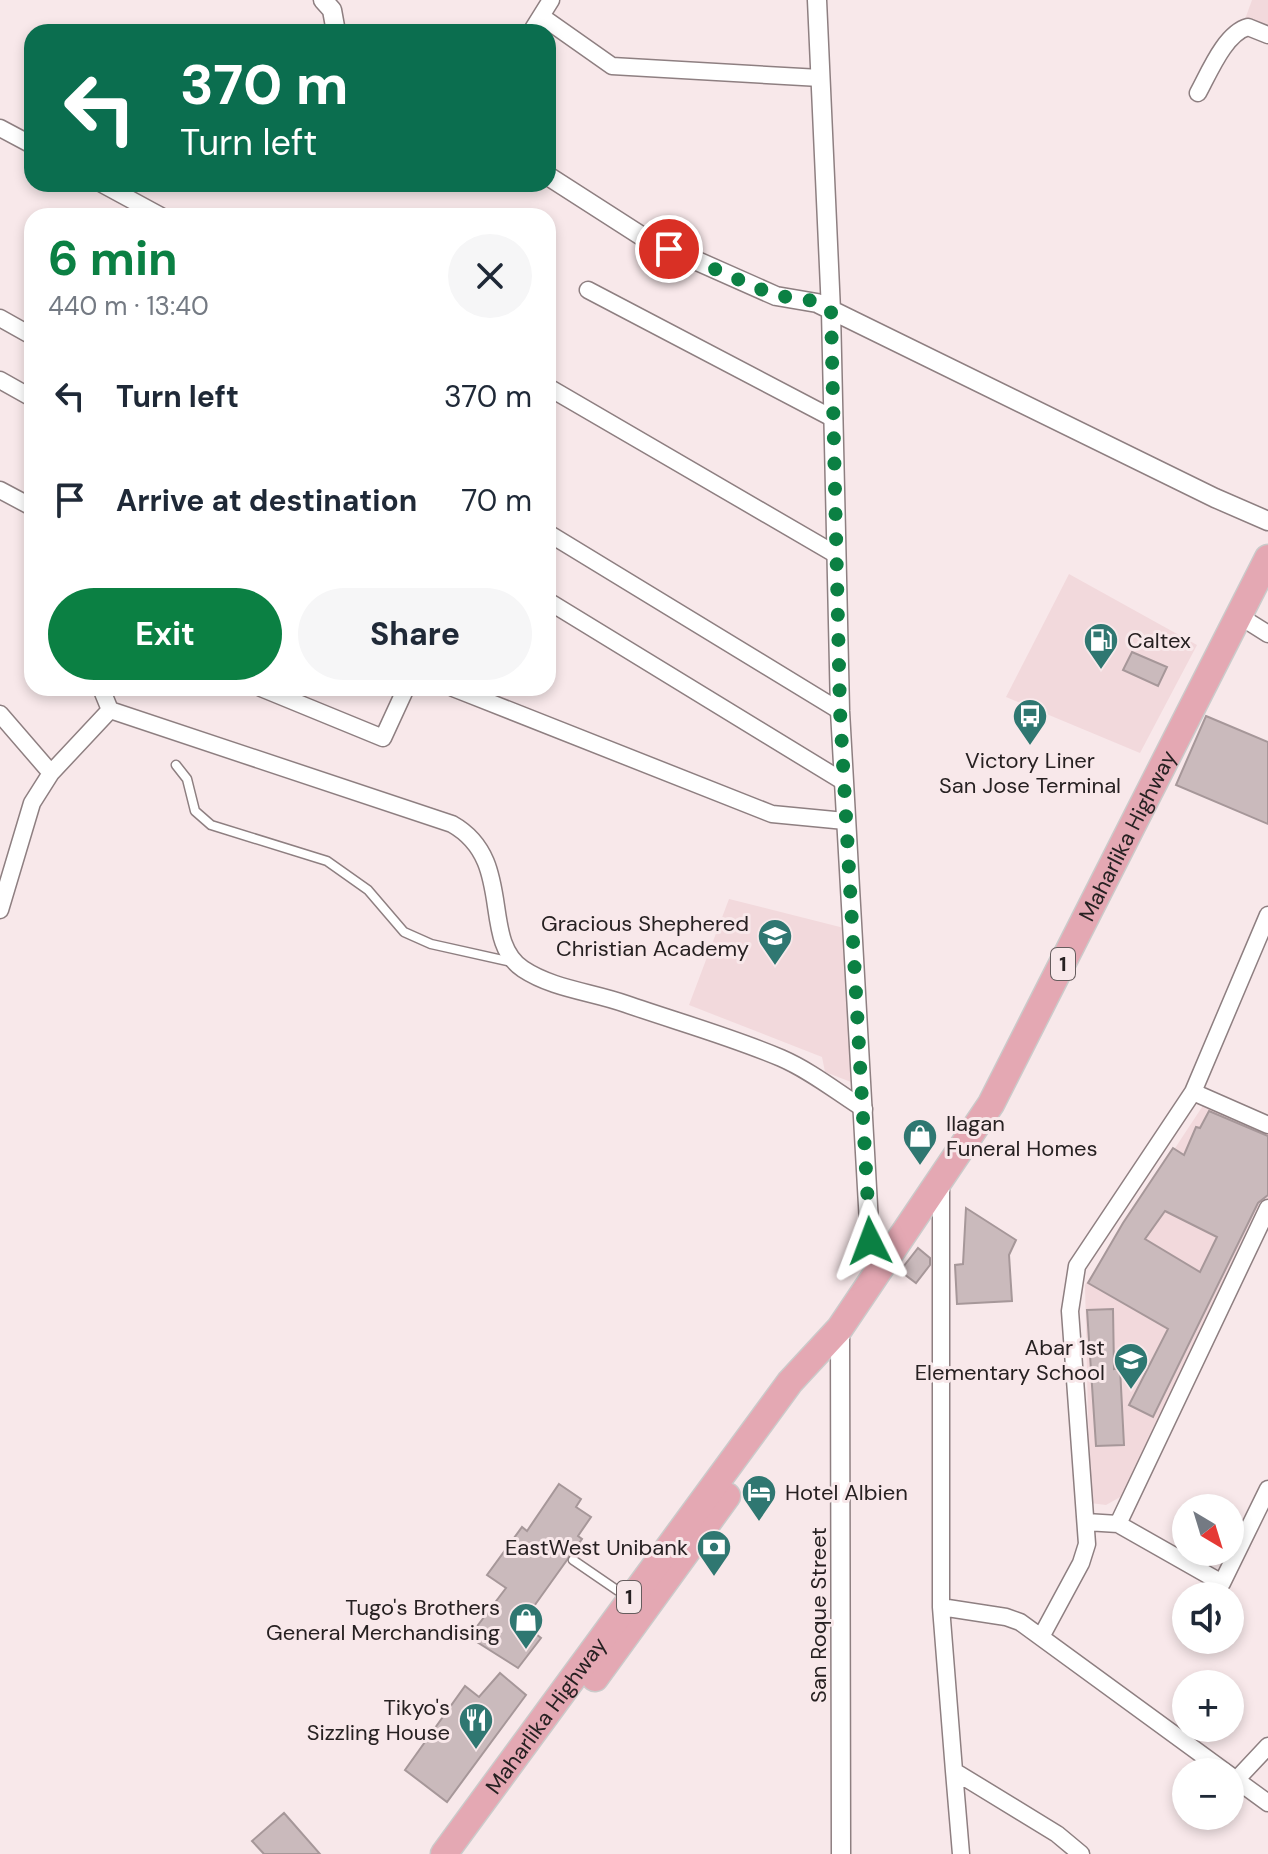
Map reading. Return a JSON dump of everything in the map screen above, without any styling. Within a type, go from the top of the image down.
[{"type":"highway","name":"Maharlika Highway","points":[[464,1854],[636,1604],[800,1395],[824,1349],[941,1182],[991,1104],[1241,617],[1268,558]]},
{"type":"highway","name":"Maharlika Highway","points":[[444,1854],[600,1656]]},
{"type":"street","points":[[536,24],[551,0]]},
{"type":"street","points":[[817,0],[831,311],[835,554],[845,821],[870,1241],[880,1271]]},
{"type":"street","points":[[333,3],[335,24]]},
{"type":"street","points":[[541,16],[552,24]]},
{"type":"street","points":[[556,27],[612,66],[820,78]]},
{"type":"street","points":[[1198,93],[1219,55],[1241,30],[1248,27],[1268,35]]},
{"type":"street","points":[[0,128],[24,141]]},
{"type":"street","points":[[556,181],[643,237],[776,296],[805,298],[1268,521]]},
{"type":"street","points":[[117,192],[146,208]]},
{"type":"street","points":[[588,290],[834,419]]},
{"type":"street","points":[[0,318],[24,332]]},
{"type":"street","points":[[0,380],[24,394]]},
{"type":"street","points":[[556,392],[835,554]]},
{"type":"street","points":[[0,490],[24,503]]},
{"type":"street","points":[[556,538],[840,711]]},
{"type":"street","points":[[556,606],[844,782]]},
{"type":"street","points":[[1241,617],[1268,634]]},
{"type":"street","points":[[104,696],[110,710],[452,824],[479,843],[487,863],[505,948],[512,962],[552,983],[622,1002],[782,1058],[864,1109]]},
{"type":"street","points":[[281,696],[383,738],[402,696]]},
{"type":"street","points":[[473,696],[772,814],[845,821]]},
{"type":"street","points":[[0,910],[6,867],[32,803],[51,773],[110,710]]},
{"type":"street","points":[[0,714],[51,773]]},
{"type":"street","points":[[1041,1637],[1085,1554],[1086,1522],[1070,1311],[1077,1266],[1193,1092],[1268,915]]},
{"type":"street","points":[[1193,1092],[1268,1125]]},
{"type":"street","points":[[941,1182],[941,1607],[961,1854]]},
{"type":"street","points":[[1118,1524],[1268,1208]]},
{"type":"street","name":"San Roque Street","points":[[840,1328],[841,1854]]},
{"type":"street","points":[[1086,1522],[1118,1524],[1222,1583],[1268,1489]]},
{"type":"street","points":[[941,1607],[1014,1619],[1210,1758]]},
{"type":"street","points":[[1244,1772],[1268,1746]]},
{"type":"street","points":[[954,1771],[1057,1834],[1081,1854]]},
{"type":"street","points":[[1244,1783],[1268,1803]]},
{"type":"lane","points":[[176,765],[187,779],[195,811],[211,825],[327,861],[368,890],[404,932],[431,944],[512,962]]},
{"type":"lane","points":[[573,1560],[636,1604]]},
{"type":"shaded area","points":[[1252,0],[1268,0],[1268,31],[1244,22]]},
{"type":"shaded area","name":"Caltex","points":[[1069,574],[1197,645],[1140,753],[1006,697]]},
{"type":"shaded area","name":"Gracious Shephered Christian Academy","points":[[729,899],[844,928],[851,1082],[825,1072],[822,1057],[689,1005]]},
{"type":"shaded area","name":"Abar 1st Elementary School","points":[[1206,1101],[1268,1130],[1268,1198],[1122,1496],[1106,1505],[1090,1503],[1085,1285]]},
{"type":"building","points":[[1132,652],[1167,667],[1158,686],[1123,670]]},
{"type":"building","points":[[1206,716],[1268,742],[1268,824],[1176,785]]},
{"type":"building","points":[[1209,1111],[1268,1136],[1268,1195],[1258,1203],[1153,1417],[1129,1405],[1168,1329],[1088,1283],[1173,1148],[1184,1155],[1196,1127],[1200,1128]],"holes":[[[1165,1211],[1217,1237],[1200,1272],[1145,1239]]]},
{"type":"building","points":[[966,1208],[1016,1240],[1009,1255],[1012,1301],[957,1304],[955,1265],[963,1264]]},
{"type":"building","points":[[918,1248],[930,1258],[930,1265],[916,1283],[900,1271]]},
{"type":"building","points":[[1113,1309],[1114,1369],[1120,1368],[1124,1445],[1096,1446],[1087,1310]]},
{"type":"building","points":[[559,1484],[581,1499],[576,1507],[591,1517],[578,1536],[582,1539],[522,1623],[541,1638],[518,1668],[469,1637],[506,1588],[487,1575],[522,1527],[527,1531]]},
{"type":"building","points":[[500,1673],[526,1695],[447,1802],[405,1770],[465,1686],[479,1697]]},
{"type":"building","points":[[284,1813],[320,1854],[264,1854],[252,1841]]},
{"type":"place","name":"Caltex","points":[[1101,671]]},
{"type":"place","name":"Victory Liner San Jose Terminal","points":[[1030,747]]},
{"type":"place","name":"Gracious Shephered Christian Academy","points":[[775,967]]},
{"type":"place","name":"Ilagan Funeral Homes","points":[[920,1167]]},
{"type":"place","name":"Abar 1st Elementary School","points":[[1131,1391]]},
{"type":"place","name":"Hotel Albien","points":[[759,1523]]},
{"type":"place","name":"EastWest Unibank","points":[[714,1578]]},
{"type":"place","name":"Tugo's Brothers General Merchandising","points":[[526,1651]]},
{"type":"place","name":"Tikyo's Sizzling House","points":[[476,1751]]},
{"type":"route","points":[[669,249],[776,296],[805,298],[831,311],[840,711],[870,1241]]}]
